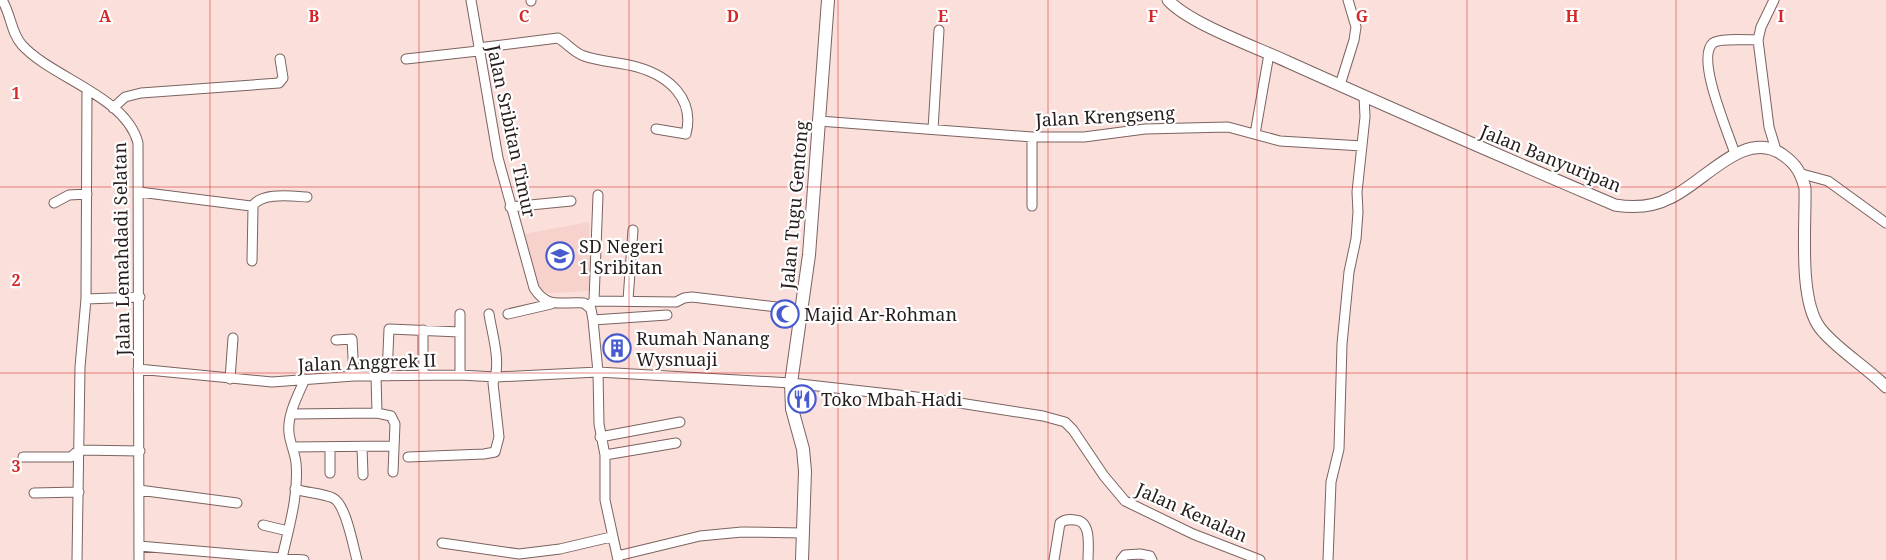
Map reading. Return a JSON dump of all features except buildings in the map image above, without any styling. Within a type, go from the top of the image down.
[{"type":"main road","name":"Jalan Tugu Gentong","points":[[802,560],[805,470],[803,449],[792,409],[791,383],[809,255],[828,0]]},
{"type":"street","name":"Jalan Lemahdadi Selatan","points":[[2,0],[10,22],[22,45],[113,108],[131,125],[137,136],[140,297],[138,369],[140,451],[139,560]]},
{"type":"street","name":"Jalan Sribitan Timur","points":[[471,0],[478,50],[498,158],[510,207],[534,288],[539,296],[551,304]]},
{"type":"street","name":"Jalan Banyuripan","points":[[1168,0],[1182,13],[1270,54],[1529,169],[1614,204],[1626,207],[1647,206],[1670,199],[1707,176],[1734,154],[1758,146],[1776,150]]},
{"type":"street","points":[[1340,85],[1354,40],[1356,27],[1348,0]]},
{"type":"street","points":[[1774,0],[1761,27],[1758,40],[1769,127],[1776,150],[1791,160],[1802,174],[1805,188],[1806,281],[1814,315],[1820,328],[1886,387]]},
{"type":"street","points":[[933,129],[939,30]]},
{"type":"street","points":[[406,59],[558,38],[586,57],[646,70],[673,85],[682,97],[687,113],[686,134],[656,130]]},
{"type":"street","points":[[1734,154],[1712,88],[1708,54],[1711,44],[1717,41],[1758,40]]},
{"type":"street","points":[[1255,134],[1270,54]]},
{"type":"street","points":[[113,108],[125,97],[141,93],[279,83],[283,78],[280,59]]},
{"type":"street","points":[[77,560],[80,367],[86,299],[87,89]]},
{"type":"street","points":[[1328,560],[1331,482],[1339,449],[1342,344],[1349,272],[1356,239],[1357,192],[1362,146],[1364,96]]},
{"type":"street","name":"Jalan Krengseng","points":[[819,120],[1032,137],[1084,137],[1145,129],[1219,128],[1238,129],[1280,141],[1362,146]]},
{"type":"street","points":[[1032,137],[1032,206]]},
{"type":"street","points":[[1802,174],[1813,175],[1828,181],[1886,222]]},
{"type":"street","points":[[139,192],[252,207]]},
{"type":"street","points":[[54,203],[70,195],[87,194]]},
{"type":"street","points":[[252,261],[252,207],[258,200],[286,195],[306,196]]},
{"type":"street","points":[[598,195],[591,304],[598,372],[600,437],[605,455],[604,500],[617,558],[700,536],[742,532],[802,533]]},
{"type":"street","points":[[510,207],[571,201]]},
{"type":"street","points":[[628,300],[633,230]]},
{"type":"street","points":[[86,299],[140,297]]},
{"type":"street","points":[[508,314],[551,304],[591,304],[628,300],[676,302],[684,298],[802,310]]},
{"type":"street","points":[[647,300],[647,316]]},
{"type":"street","points":[[460,314],[460,375]]},
{"type":"street","points":[[408,457],[495,452],[499,437],[493,383],[496,377],[489,314]]},
{"type":"street","points":[[593,320],[667,315]]},
{"type":"street","points":[[387,376],[389,329],[460,332]]},
{"type":"street","points":[[423,330],[423,375]]},
{"type":"street","points":[[230,378],[233,338]]},
{"type":"street","points":[[336,340],[352,339],[354,376]]},
{"type":"street","name":"Jalan Anggrek II","points":[[138,369],[268,382],[354,376],[460,375],[496,377],[598,372]]},
{"type":"street","name":"Jalan Kenalan","points":[[598,372],[791,383],[934,399],[1057,419],[1065,422],[1073,430],[1112,487],[1125,501],[1193,534],[1260,560]]},
{"type":"street","points":[[376,376],[377,413]]},
{"type":"street","points":[[282,558],[295,489],[296,463],[289,432],[292,414],[305,379]]},
{"type":"street","points":[[292,414],[377,413],[391,416],[394,420],[392,472]]},
{"type":"street","points":[[600,437],[680,422]]},
{"type":"street","points":[[605,455],[676,443]]},
{"type":"street","points":[[292,447],[394,446]]},
{"type":"street","points":[[330,447],[330,472]]},
{"type":"street","points":[[362,447],[363,476]]},
{"type":"street","points":[[23,457],[71,457],[79,450],[140,451]]},
{"type":"street","points":[[295,489],[328,497],[338,502],[348,527],[357,560]]},
{"type":"street","points":[[139,490],[237,503]]},
{"type":"street","points":[[34,493],[79,492]]},
{"type":"street","points":[[1054,560],[1060,523],[1072,519],[1081,521],[1086,526],[1088,560]]},
{"type":"street","points":[[263,525],[288,531]]},
{"type":"street","points":[[442,543],[519,554],[560,550],[611,537]]},
{"type":"street","points":[[139,546],[214,556],[304,560]]},
{"type":"street","points":[[1121,560],[1125,555],[1140,554],[1150,556],[1152,560]]},
{"type":"shaded area","name":"SD Negeri 1 Sribitan","points":[[589,222],[591,291],[550,293],[541,290],[538,287],[524,234]]},
{"type":"place","name":"SD Negeri 1 Sribitan","points":[[560,256]]},
{"type":"place","name":"Majid Ar-Rohman","points":[[785,314]]},
{"type":"place","name":"Rumah Nanang Wysnuaji","points":[[617,348]]},
{"type":"place","name":"Toko Mbah Hadi","points":[[802,399]]}]
